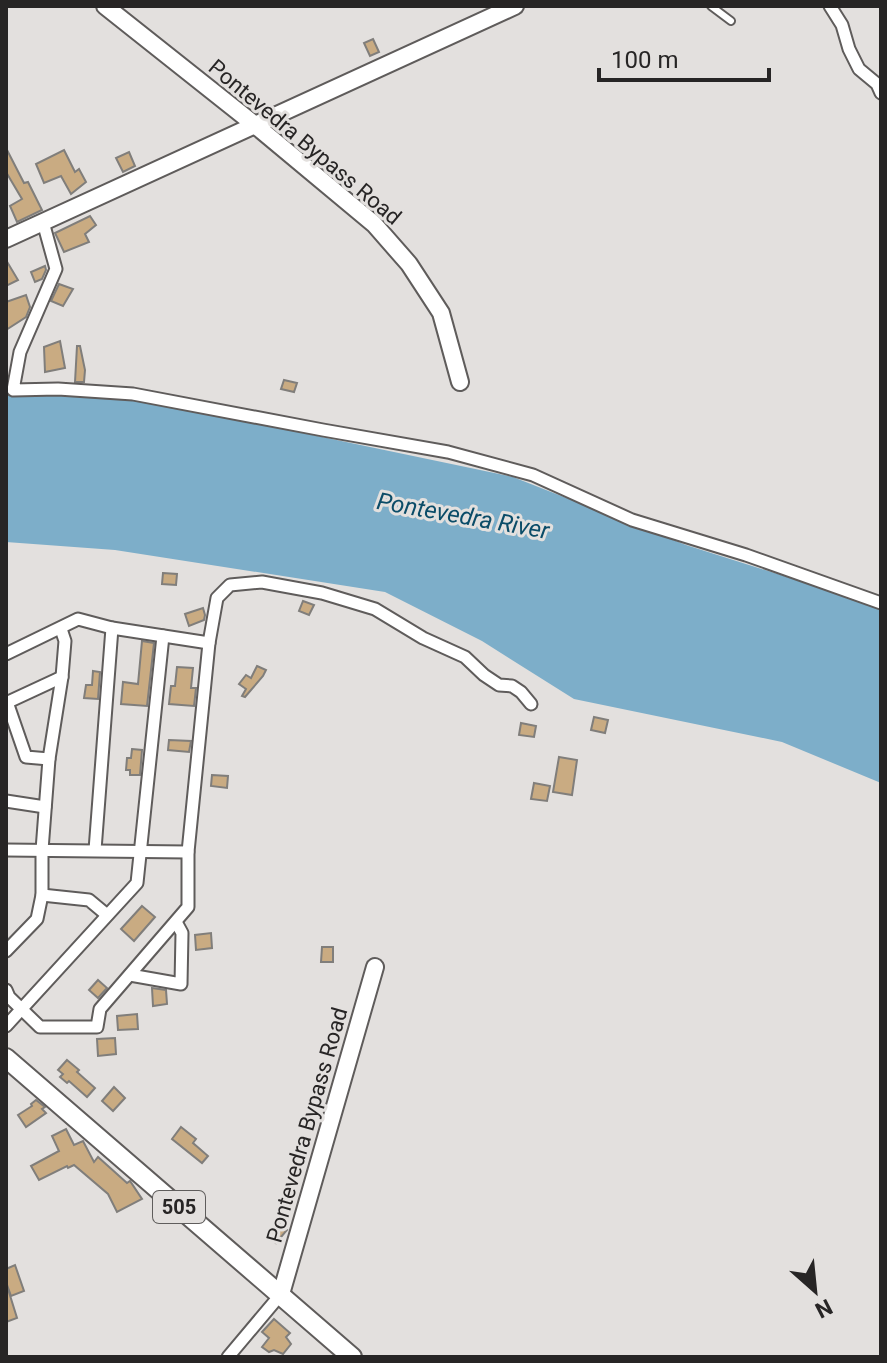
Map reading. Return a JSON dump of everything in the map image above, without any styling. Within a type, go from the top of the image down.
[{"type":"main road","name":"Pontevedra Bypass Road","points":[[105,6],[374,224],[409,264],[441,313],[460,382]]},
{"type":"main road","points":[[6,239],[515,6]]},
{"type":"main road","name":"Pontevedra Bypass Road","points":[[281,1294],[375,967]]},
{"type":"main road","name":"505","points":[[6,1058],[352,1357]]},
{"type":"street","points":[[830,6],[842,25],[859,69],[877,84],[881,93]]},
{"type":"street","points":[[43,222],[56,269],[20,352],[9,390],[58,389],[133,394],[448,452],[533,475],[632,520],[746,555],[881,603]]},
{"type":"street","points":[[6,990],[9,997],[40,1027],[97,1027],[100,1009],[188,907],[188,852],[209,643],[217,598],[230,585],[262,582],[322,593],[375,609],[423,638],[465,657],[499,685],[512,686],[521,692],[531,704]]},
{"type":"street","points":[[6,654],[78,619],[112,628],[209,643]]},
{"type":"street","points":[[95,850],[112,628]]},
{"type":"street","points":[[6,951],[37,919],[42,895],[49,759],[65,641],[61,629]]},
{"type":"street","points":[[6,1026],[137,883],[163,636]]},
{"type":"street","points":[[49,759],[26,757],[7,702],[62,677]]},
{"type":"street","points":[[6,801],[45,807]]},
{"type":"street","points":[[6,850],[188,852]]},
{"type":"street","points":[[42,895],[89,900],[107,915]]},
{"type":"street","points":[[130,975],[181,984],[182,933],[176,922]]},
{"type":"street","points":[[228,1357],[281,1294]]},
{"type":"lane","points":[[711,6],[731,21]]},
{"type":"water","name":"Pontevedra River","points":[[6,390],[122,395],[513,477],[686,545],[881,610],[881,783],[782,742],[574,699],[482,641],[385,592],[115,550],[6,542]]},
{"type":"building","points":[[373,39],[379,52],[370,56],[364,43]]},
{"type":"building","points":[[6,148],[42,210],[17,222],[10,206],[22,199],[6,172]]},
{"type":"building","points":[[64,150],[75,172],[79,169],[86,182],[71,194],[61,176],[44,183],[36,164]]},
{"type":"building","points":[[129,152],[135,166],[123,172],[116,158]]},
{"type":"building","points":[[90,216],[96,225],[85,234],[89,242],[64,252],[55,233]]},
{"type":"building","points":[[6,260],[18,280],[6,286]]},
{"type":"building","points":[[45,266],[42,279],[35,282],[31,272]]},
{"type":"building","points":[[59,284],[73,289],[63,306],[51,301]]},
{"type":"building","points":[[26,295],[30,307],[26,317],[6,330],[6,302]]},
{"type":"building","points":[[60,341],[65,368],[45,372],[44,347]]},
{"type":"building","points":[[77,346],[80,346],[85,370],[84,382],[75,382]]},
{"type":"building","points":[[284,380],[297,383],[294,392],[281,389]]},
{"type":"building","points":[[163,573],[177,574],[176,585],[162,584]]},
{"type":"building","points":[[303,601],[314,605],[309,615],[299,611]]},
{"type":"building","points":[[203,608],[204,620],[189,626],[185,614]]},
{"type":"building","points":[[142,641],[154,643],[147,706],[121,704],[123,682],[138,684]]},
{"type":"building","points":[[257,666],[266,670],[245,697],[242,696],[246,689],[239,684],[246,675],[251,678]]},
{"type":"building","points":[[177,667],[193,668],[191,688],[196,688],[194,706],[169,704]]},
{"type":"building","points":[[93,671],[100,672],[98,699],[84,698],[86,685],[92,685]]},
{"type":"building","points":[[594,717],[608,720],[605,733],[591,730]]},
{"type":"building","points":[[521,723],[536,726],[534,737],[519,735]]},
{"type":"building","points":[[169,740],[191,741],[189,752],[168,750]]},
{"type":"building","points":[[132,749],[142,750],[140,775],[130,775],[130,770],[126,770]]},
{"type":"building","points":[[559,757],[577,760],[572,795],[553,792]]},
{"type":"building","points":[[212,775],[228,776],[227,788],[211,786]]},
{"type":"building","points":[[534,783],[550,786],[547,801],[531,799]]},
{"type":"building","points":[[142,906],[155,917],[134,941],[121,929]]},
{"type":"building","points":[[211,933],[212,948],[196,950],[195,935]]},
{"type":"building","points":[[322,947],[333,947],[333,962],[321,962]]},
{"type":"building","points":[[98,980],[107,988],[98,998],[89,990]]},
{"type":"building","points":[[152,988],[166,990],[167,1004],[153,1006]]},
{"type":"building","points":[[137,1014],[138,1029],[118,1030],[117,1016]]},
{"type":"building","points":[[115,1038],[116,1054],[98,1056],[97,1039]]},
{"type":"building","points":[[67,1060],[95,1088],[87,1097],[60,1077],[63,1074],[58,1070]]},
{"type":"building","points":[[114,1087],[125,1098],[113,1111],[102,1101]]},
{"type":"building","points":[[36,1100],[45,1107],[42,1109],[46,1113],[26,1127],[18,1115]]},
{"type":"building","points":[[181,1127],[196,1139],[193,1143],[208,1156],[202,1163],[172,1139]]},
{"type":"building","points":[[66,1129],[74,1145],[83,1141],[94,1162],[98,1157],[127,1183],[130,1181],[142,1199],[117,1212],[108,1194],[74,1165],[39,1180],[31,1166],[59,1151],[52,1136]]},
{"type":"building","points":[[277,1222],[287,1230],[276,1243],[266,1235]]},
{"type":"building","points":[[15,1265],[24,1291],[11,1296],[6,1269]]},
{"type":"building","points":[[6,1289],[17,1318],[6,1322]]},
{"type":"building","points":[[274,1319],[290,1333],[286,1337],[291,1344],[283,1354],[274,1350],[269,1352],[262,1347],[269,1338],[262,1332]]}]
